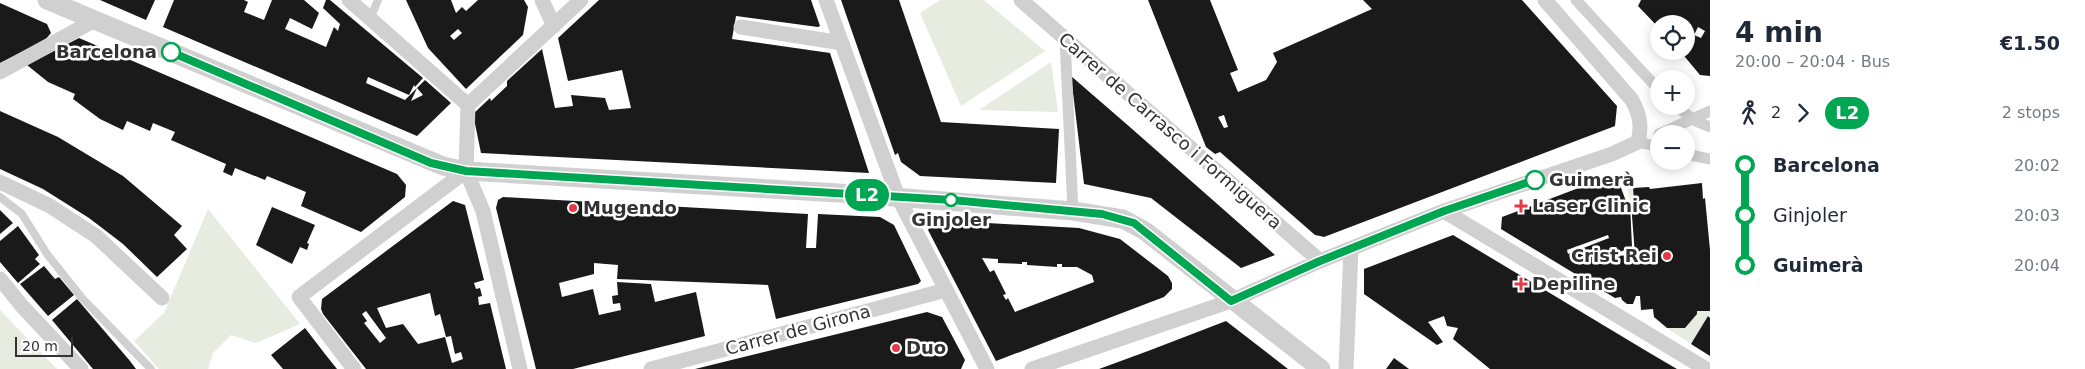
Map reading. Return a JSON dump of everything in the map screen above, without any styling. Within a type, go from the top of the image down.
[{"type":"street","points":[[47,0],[431,163],[466,171],[898,197],[1073,211],[1108,216],[1134,223],[1231,301],[1321,369]]},
{"type":"street","points":[[349,0],[468,104]]},
{"type":"street","points":[[542,0],[554,26]]},
{"type":"street","points":[[520,369],[483,212],[466,171],[468,104],[582,0]]},
{"type":"street","points":[[826,0],[898,197],[987,369]]},
{"type":"street","name":"Carrer de Carrasco i Formiguera","points":[[1021,0],[1064,40],[1320,261]]},
{"type":"street","points":[[1546,0],[1632,100],[1640,119],[1641,129],[1638,142]]},
{"type":"street","points":[[1576,0],[1650,81]]},
{"type":"street","points":[[0,72],[95,20]]},
{"type":"street","points":[[741,28],[842,43]]},
{"type":"street","points":[[1064,40],[1073,211]]},
{"type":"street","points":[[1681,125],[1710,111]]},
{"type":"street","points":[[1687,115],[1693,120],[1710,127]]},
{"type":"street","points":[[1032,369],[1231,301],[1320,261],[1444,211],[1612,154],[1650,137]]},
{"type":"street","points":[[1638,142],[1650,145]]},
{"type":"street","points":[[1695,156],[1710,159]]},
{"type":"street","points":[[354,369],[299,297],[466,171]]},
{"type":"street","points":[[0,182],[50,206],[96,236],[162,298]]},
{"type":"street","points":[[1444,211],[1706,369]]},
{"type":"street","points":[[1346,369],[1351,249]]},
{"type":"street","points":[[0,279],[22,306],[81,369]]},
{"type":"street","name":"Carrer de Girona","points":[[651,369],[946,290]]},
{"type":"lane","points":[[370,19],[378,0]]},
{"type":"lane","points":[[0,198],[22,214],[47,254],[82,298],[151,369]]},
{"type":"shaded area","points":[[940,0],[984,0],[1045,51],[961,106],[920,13]]},
{"type":"shaded area","points":[[1051,62],[1058,112],[979,110]]},
{"type":"shaded area","points":[[1622,170],[1630,170],[1634,203],[1631,203]]},
{"type":"shaded area","points":[[208,209],[300,324],[256,343],[231,335],[213,353],[208,369],[159,369],[134,341],[164,313]]},
{"type":"shaded area","points":[[0,310],[57,369],[0,369]]},
{"type":"shaded area","points":[[1697,311],[1709,311],[1709,317],[1691,344],[1667,328],[1685,328],[1697,314]]},
{"type":"building","points":[[100,0],[155,0],[146,20]]},
{"type":"building","points":[[174,0],[244,0],[248,2],[244,12],[264,20],[272,0],[304,0],[319,13],[312,29],[290,18],[285,29],[326,47],[334,27],[338,31],[340,24],[323,8],[326,0],[330,0],[423,78],[415,87],[414,85],[409,95],[368,77],[366,83],[405,100],[425,80],[451,103],[417,136],[163,27]],"holes":[[[417,88],[423,95],[411,101]]]},
{"type":"building","points":[[406,0],[451,0],[456,13],[462,7],[466,11],[478,0],[524,0],[528,7],[523,35],[466,89],[428,48]],"holes":[[[458,29],[462,33],[454,40],[450,36]]]},
{"type":"building","points":[[599,0],[811,0],[820,26],[818,27],[736,16],[732,39],[830,53],[869,173],[481,153],[473,114],[490,98],[491,101],[507,86],[507,81],[542,49],[555,108],[573,106],[571,95],[605,98],[609,110],[631,108],[622,70],[568,81],[558,38]]},
{"type":"building","points":[[841,0],[899,0],[941,122],[1059,129],[1056,183],[920,176],[901,162],[898,153],[895,155]]},
{"type":"building","points":[[1148,0],[1210,0],[1238,70],[1230,73],[1238,92],[1266,80],[1277,62],[1273,53],[1372,9],[1363,0],[1522,0],[1617,106],[1615,126],[1324,237],[1315,235],[1220,152],[1215,154],[1206,147]],"holes":[[[1224,115],[1228,127],[1224,128],[1218,117]]]},
{"type":"building","points":[[1641,0],[1710,0],[1710,76],[1700,75],[1688,60],[1695,60],[1695,35],[1701,38],[1705,31],[1698,27],[1695,33],[1695,15],[1650,15],[1650,19],[1638,6]]},
{"type":"building","points":[[0,3],[47,24],[51,33],[45,40],[0,63]]},
{"type":"building","points":[[79,38],[397,174],[406,185],[405,197],[361,232],[301,206],[306,192],[267,176],[265,180],[235,168],[232,176],[223,172],[226,164],[171,140],[175,132],[153,123],[150,131],[127,121],[123,130],[100,119],[73,99],[75,94],[48,82],[27,65]]},
{"type":"building","points":[[1071,76],[1275,255],[1241,268],[1151,198],[1084,184]]},
{"type":"building","points":[[0,111],[58,137],[123,176],[182,226],[174,235],[187,249],[157,277],[123,244],[89,218],[43,189],[0,169]]},
{"type":"building","points":[[1610,176],[1617,177],[1627,204],[1630,203],[1632,247],[1614,256],[1635,255],[1631,203],[1634,203],[1633,188],[1649,187],[1650,189],[1702,183],[1710,250],[1710,311],[1697,311],[1697,314],[1685,328],[1667,328],[1654,317],[1653,309],[1641,310],[1640,296],[1636,296],[1633,304],[1627,304],[1621,297],[1615,298],[1501,229],[1502,217]],"holes":[[[1608,235],[1609,238],[1568,254],[1567,250]]]},
{"type":"building","points":[[503,197],[808,214],[806,248],[816,248],[818,214],[880,217],[894,225],[921,281],[918,284],[776,319],[768,285],[617,279],[618,265],[594,263],[594,274],[559,283],[562,297],[593,289],[599,315],[621,310],[620,303],[613,304],[612,296],[618,295],[617,282],[651,284],[655,302],[696,292],[705,336],[573,369],[536,369],[496,208],[498,200]]},
{"type":"building","points":[[453,201],[465,205],[484,280],[474,283],[476,289],[480,288],[482,296],[478,297],[479,305],[490,303],[506,369],[366,369],[323,314],[321,309],[322,299]],"holes":[[[430,293],[435,316],[440,314],[446,337],[451,336],[455,354],[461,352],[463,359],[452,363],[445,337],[418,344],[403,324],[386,328],[377,308]],[[366,311],[386,338],[380,343],[364,323],[367,321],[362,314]]]},
{"type":"building","points":[[272,207],[315,225],[307,243],[309,244],[307,250],[300,247],[292,264],[256,245]]},
{"type":"building","points":[[0,210],[13,223],[0,234]]},
{"type":"building","points":[[934,220],[1079,228],[1120,239],[1168,276],[1172,283],[1172,289],[1164,297],[996,361],[928,230]],"holes":[[[982,258],[998,259],[998,263],[1022,264],[1022,262],[1027,262],[1027,265],[1057,267],[1057,264],[1062,264],[1062,267],[1077,267],[1092,275],[1094,282],[1015,312],[1008,298],[1006,300],[1003,295],[1006,294],[994,270],[990,272]]]},
{"type":"building","points":[[18,226],[39,255],[35,259],[40,264],[18,283],[0,262],[0,241]]},
{"type":"building","points":[[1453,235],[1677,369],[1490,369],[1453,339],[1458,328],[1447,326],[1444,316],[1428,322],[1443,342],[1437,345],[1364,294],[1364,269]]},
{"type":"building","points":[[44,266],[55,279],[59,277],[74,295],[48,316],[20,284]]},
{"type":"building","points":[[77,299],[136,369],[93,369],[52,320]]},
{"type":"building","name":"Duo","points":[[927,312],[942,317],[965,360],[961,369],[695,369]]},
{"type":"building","points":[[1708,316],[1710,318],[1710,356],[1691,344]]},
{"type":"building","points":[[1226,321],[1288,369],[1099,369],[1148,351]]},
{"type":"building","points":[[305,328],[337,369],[283,369],[271,355]]},
{"type":"building","points":[[1394,358],[1409,369],[1386,369]]},
{"type":"bus line","name":"L2","points":[[171,52],[431,163],[466,171],[837,192],[952,200],[1102,214],[1134,223],[1231,301],[1320,261],[1444,211],[1535,180]]},
{"type":"place","name":"Barcelona","points":[[171,52]]},
{"type":"place","name":"Guimerà","points":[[1535,180]]},
{"type":"place","name":"Ginjoler","points":[[951,200]]},
{"type":"place","name":"Laser Clinic","points":[[1521,206]]},
{"type":"place","name":"Mugendo","points":[[573,208]]},
{"type":"place","name":"Crist Rei","points":[[1667,256]]},
{"type":"place","name":"Depiline","points":[[1521,284]]},
{"type":"place","name":"Duo","points":[[896,348]]}]
